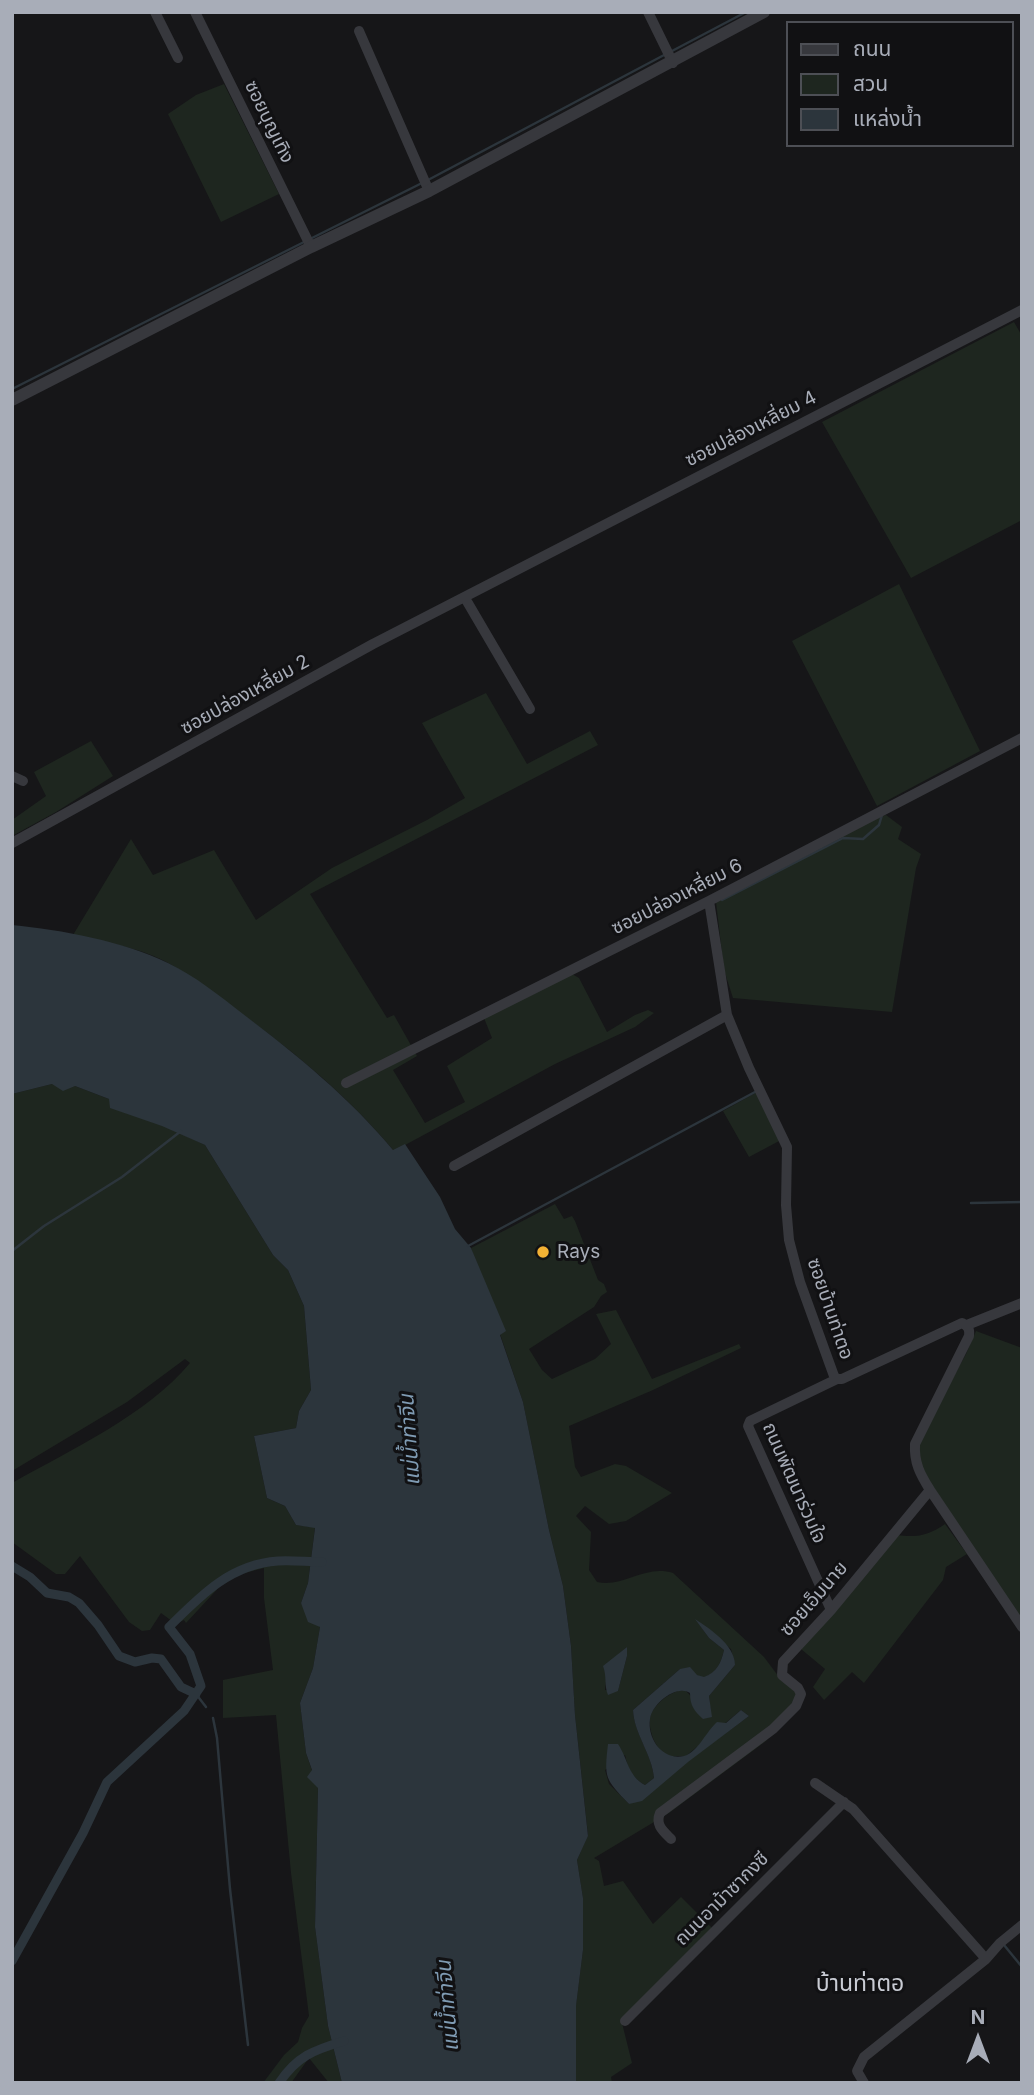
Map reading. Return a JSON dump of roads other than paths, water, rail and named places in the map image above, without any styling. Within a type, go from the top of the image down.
[{"type":"street","points":[[155,12],[178,58]]},
{"type":"street","name":"ซอยบุญเทิง","points":[[195,12],[311,247]]},
{"type":"street","points":[[648,12],[670,56]]},
{"type":"street","points":[[12,400],[311,247],[429,191],[670,56],[764,12]]},
{"type":"street","points":[[359,31],[429,191]]},
{"type":"street","name":"ซอยปล่องเหลี่ยม 4","points":[[498,580],[1022,310]]},
{"type":"street","name":"ซอยปล่องเหลี่ยม 2","points":[[12,844],[373,644],[498,580]]},
{"type":"street","points":[[465,597],[530,709]]},
{"type":"street","name":"ซอยปล่องเหลี่ยม 6","points":[[346,1083],[709,901],[1022,738]]},
{"type":"street","points":[[12,776],[23,781]]},
{"type":"street","name":"ซอยบ้านท่าตอ","points":[[709,901],[727,1015],[749,1068],[788,1147],[786,1205],[789,1240],[800,1282],[834,1376],[837,1379],[962,1323],[967,1325],[1022,1303]]},
{"type":"street","points":[[454,1166],[727,1015]]},
{"type":"street","points":[[967,1325],[969,1336],[915,1444],[914,1458],[930,1490],[1022,1627]]},
{"type":"street","name":"ถนนพัฒนาร่วมใจ","points":[[831,1610],[748,1426],[750,1421],[837,1379]]},
{"type":"street","name":"ซอยเอ็มนาย","points":[[671,1839],[659,1826],[657,1819],[660,1813],[773,1729],[796,1706],[801,1694],[798,1688],[782,1675],[783,1662],[831,1610],[930,1490]]},
{"type":"street","points":[[815,1783],[853,1809],[986,1959]]},
{"type":"street","name":"ถนนอาม้าซากงซี","points":[[625,2021],[844,1802]]},
{"type":"street","points":[[864,2083],[857,2071],[864,2057],[986,1959],[1022,1925]]},
{"type":"water","name":"แม่น้ำท่าจีน","points":[[12,925],[71,933],[132,948],[168,963],[207,987],[322,1078],[393,1150],[405,1144],[440,1197],[455,1229],[471,1248],[506,1331],[500,1335],[523,1402],[563,1586],[571,1646],[575,1715],[588,1836],[577,1860],[583,1898],[583,1950],[576,2006],[576,2083],[342,2083],[328,2026],[315,1927],[318,1788],[307,1777],[312,1770],[306,1753],[300,1703],[313,1668],[320,1627],[308,1622],[301,1603],[308,1583],[315,1528],[296,1525],[285,1506],[267,1498],[254,1436],[296,1428],[299,1411],[311,1390],[304,1306],[288,1270],[273,1255],[205,1145],[110,1108],[109,1099],[75,1086],[63,1091],[52,1084],[12,1094]]},
{"type":"water","points":[[695,1619],[726,1644],[735,1665],[709,1696],[712,1717],[703,1719],[692,1704],[690,1693],[684,1691],[672,1693],[660,1702],[650,1719],[654,1741],[669,1755],[684,1756],[697,1747],[717,1722],[726,1723],[741,1710],[749,1716],[642,1801],[629,1804],[608,1777],[608,1744],[618,1744],[639,1781],[645,1785],[654,1778],[636,1727],[633,1710],[680,1669],[690,1667],[697,1675],[704,1677],[718,1666],[724,1650],[709,1638]]},
{"type":"water","points":[[627,1647],[618,1691],[608,1695],[603,1666]]},
{"type":"waterway","points":[[672,51],[746,12]]},
{"type":"waterway","points":[[428,180],[666,54]]},
{"type":"waterway","points":[[312,238],[422,183]]},
{"type":"waterway","points":[[12,389],[306,241]]},
{"type":"waterway","points":[[722,900],[843,838],[863,839],[879,825],[882,815]]},
{"type":"waterway","points":[[468,1246],[755,1092]]},
{"type":"waterway","points":[[12,1251],[44,1226],[122,1177],[181,1131]]},
{"type":"waterway","points":[[971,1203],[1022,1202]]},
{"type":"waterway","points":[[12,1961],[83,1833],[107,1782],[184,1711],[201,1686],[190,1654],[169,1627],[218,1583],[246,1568],[278,1561],[322,1562]]},
{"type":"waterway","points":[[12,1566],[30,1577],[47,1593],[69,1597],[79,1603],[119,1656],[135,1662],[161,1659],[181,1687],[196,1694]]},
{"type":"waterway","points":[[196,1694],[206,1707]]},
{"type":"waterway","points":[[213,1718],[248,2045]]},
{"type":"waterway","points":[[1004,1945],[1022,1967]]},
{"type":"waterway","points":[[279,2083],[293,2066],[307,2055],[344,2041]]},
{"type":"place","name":"Rays","points":[[543,1252]]},
{"type":"district","name":"บ้านท่าตอ","points":[[860,1984]]}]
